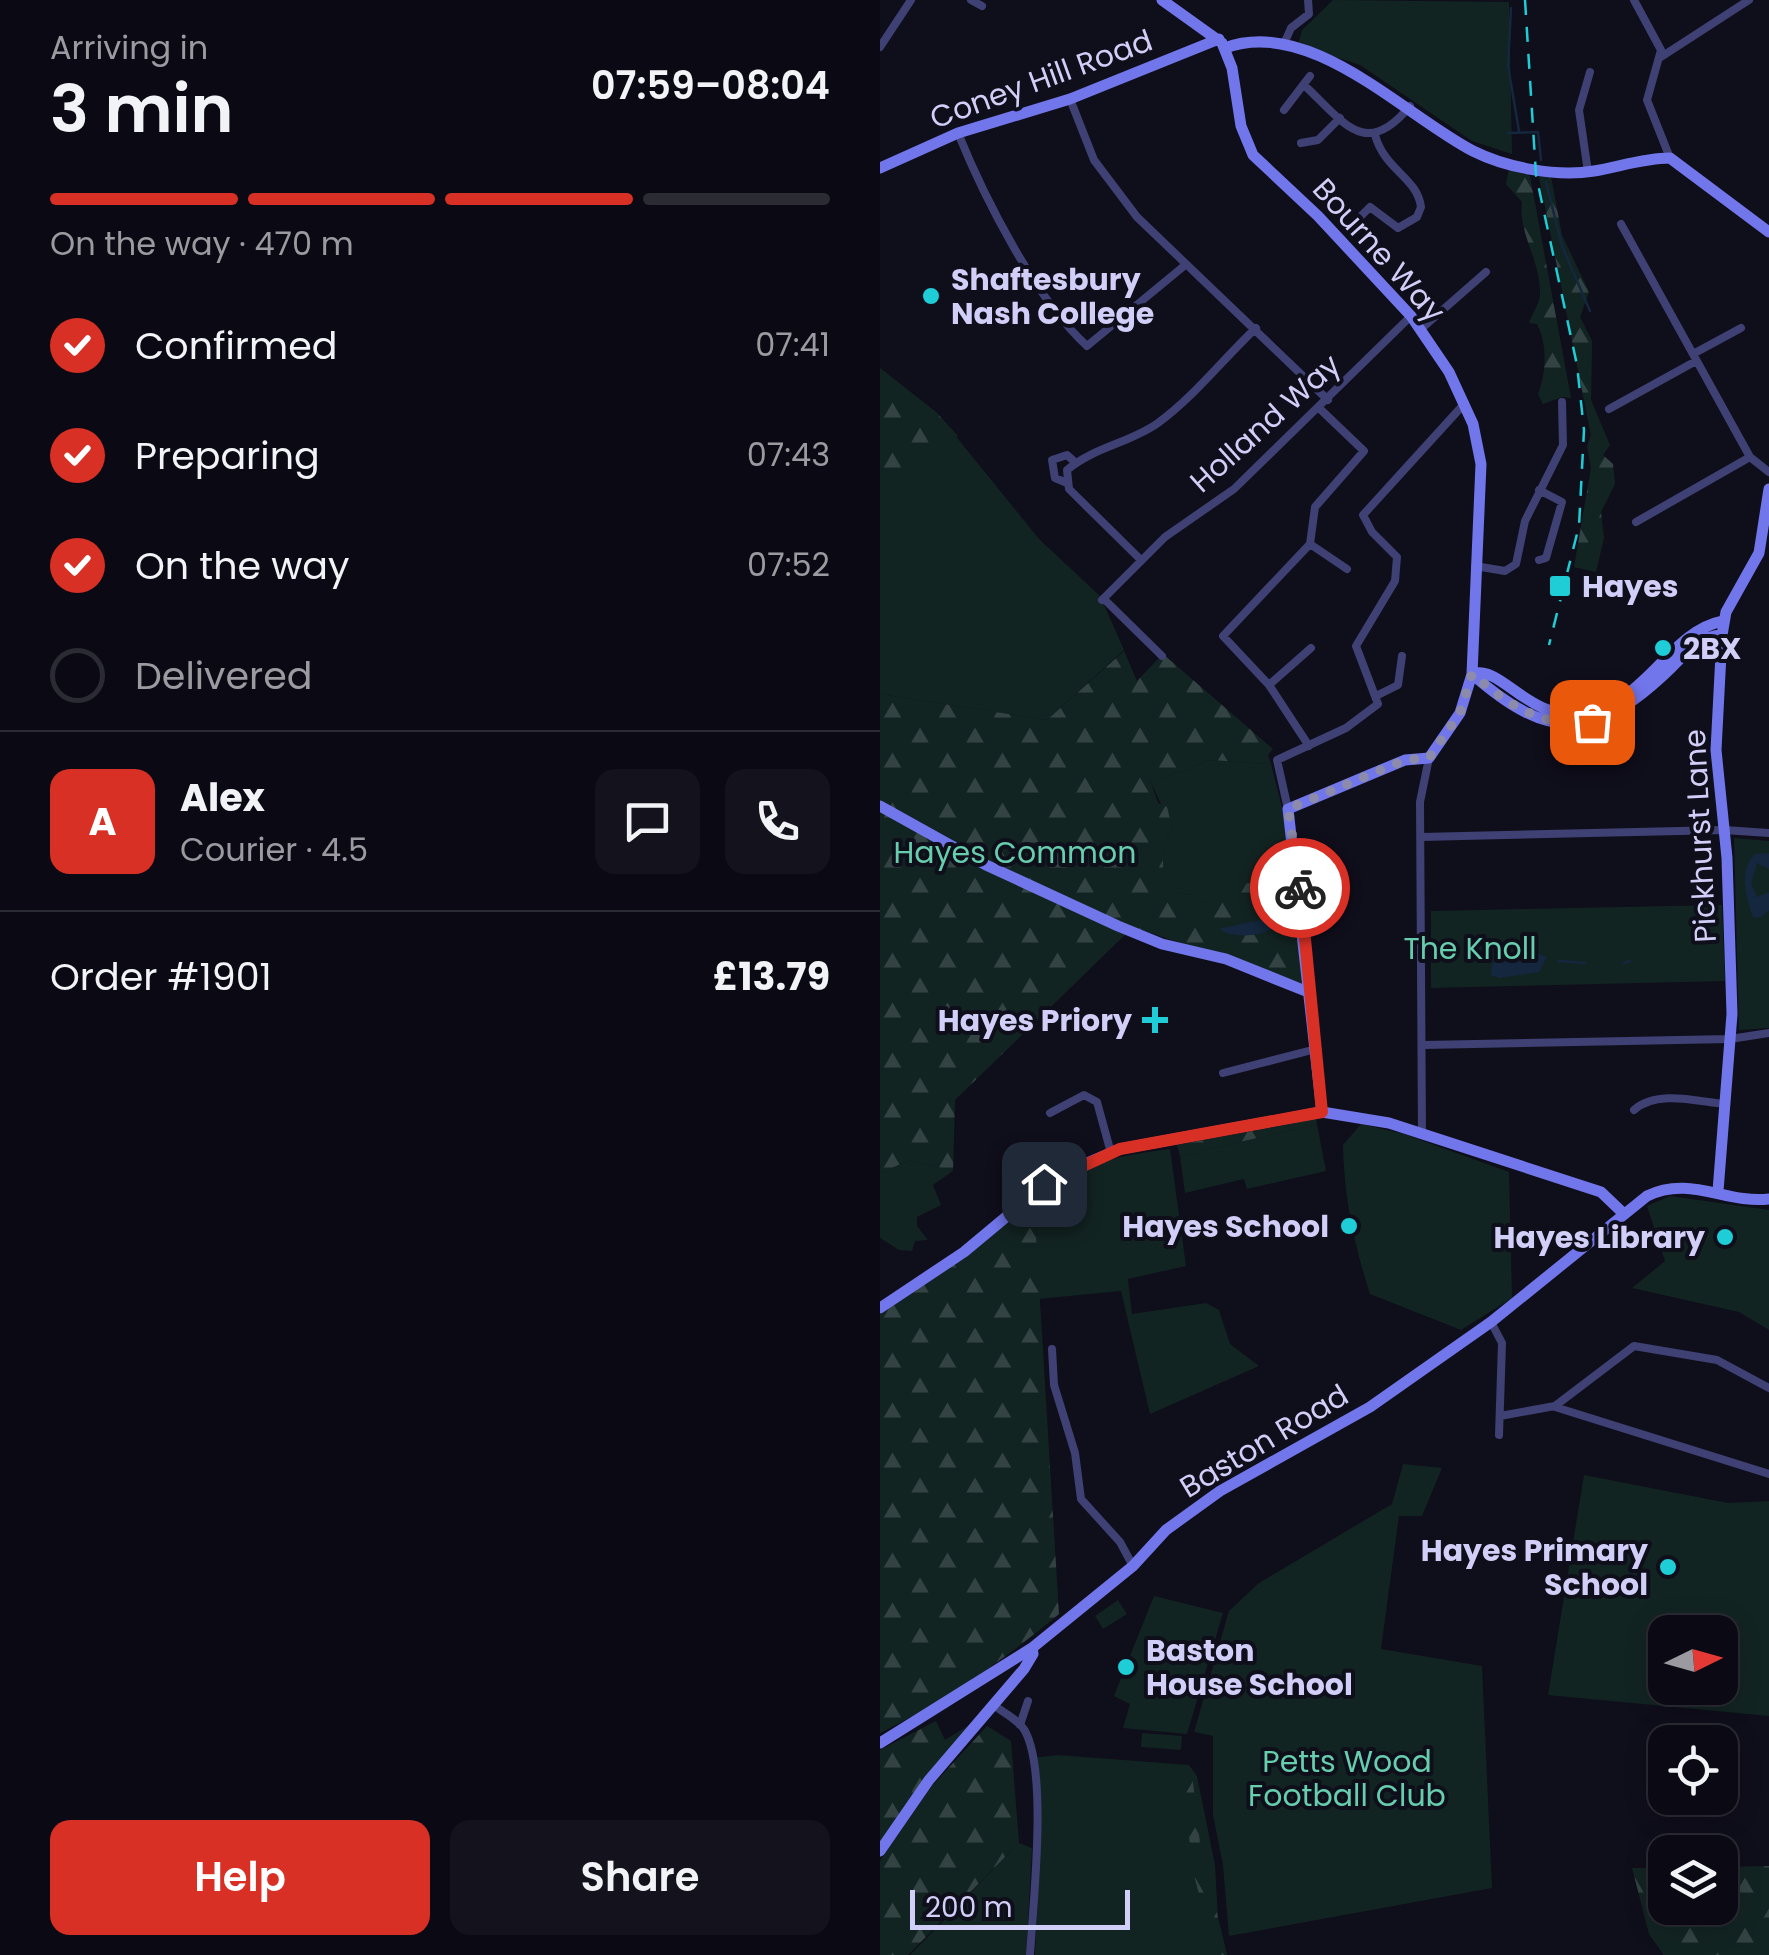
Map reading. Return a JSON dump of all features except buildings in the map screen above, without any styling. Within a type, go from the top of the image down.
[{"type":"street","points":[[880,47],[911,0]]},
{"type":"street","points":[[971,0],[982,6]]},
{"type":"street","points":[[1162,0],[1222,44]]},
{"type":"street","points":[[1283,46],[1291,28],[1308,14],[1308,0]]},
{"type":"street","points":[[1634,0],[1661,57]]},
{"type":"street","points":[[1748,0],[1661,57],[1647,100],[1670,158],[1769,232]]},
{"type":"street","name":"Coney Hill Road","points":[[880,168],[958,133],[1070,99],[1222,44],[1256,40],[1348,70],[1410,106],[1476,153],[1543,170],[1588,172],[1670,158]]},
{"type":"street","name":"Bourne Way","points":[[1222,44],[1241,126],[1253,155],[1342,241],[1411,316],[1465,403],[1481,464],[1472,674],[1460,713],[1429,758]]},
{"type":"street","points":[[1588,172],[1579,110],[1590,72]]},
{"type":"street","points":[[1284,110],[1310,76]]},
{"type":"street","points":[[1304,86],[1360,133],[1376,135],[1390,129],[1410,106]]},
{"type":"street","points":[[1070,99],[1105,178],[1184,266],[1256,328],[1328,400]]},
{"type":"street","points":[[1301,143],[1313,147],[1340,118]]},
{"type":"street","points":[[958,133],[996,213],[1066,328],[1088,346],[1184,266]]},
{"type":"street","points":[[1361,216],[1370,207],[1398,228],[1416,217],[1421,207],[1415,189],[1382,158],[1376,135]]},
{"type":"street","points":[[1620,224],[1750,457],[1769,472]]},
{"type":"street","points":[[1421,329],[1486,272]]},
{"type":"street","name":"Holland Way","points":[[1162,656],[1103,599],[1165,537],[1234,489],[1411,316]]},
{"type":"street","points":[[1067,483],[1067,470],[1076,463],[1160,422],[1256,328]]},
{"type":"street","points":[[1610,409],[1741,328]]},
{"type":"street","points":[[1516,564],[1525,520],[1563,445],[1562,402]]},
{"type":"street","points":[[1322,1112],[1288,809],[1277,760],[1367,716],[1378,704],[1378,695],[1356,646],[1395,581],[1397,557],[1372,532],[1363,515],[1465,403]]},
{"type":"street","points":[[1309,746],[1269,685],[1222,636],[1310,544],[1315,507],[1364,451],[1319,408]]},
{"type":"street","points":[[1076,463],[1067,455],[1052,460],[1054,478],[1067,483],[1141,560]]},
{"type":"street","points":[[1636,522],[1750,457]]},
{"type":"street","points":[[1475,566],[1504,571],[1516,564],[1541,561],[1562,502],[1539,490]]},
{"type":"street","name":"Pickhurst Lane","points":[[1718,1191],[1730,1039],[1724,830],[1716,750],[1722,628],[1760,553],[1769,490]]},
{"type":"street","points":[[1310,544],[1347,569]]},
{"type":"street","points":[[1472,674],[1541,720],[1587,723],[1630,706],[1699,642],[1722,628]]},
{"type":"street","points":[[1269,685],[1311,648]]},
{"type":"street","points":[[1378,695],[1398,685],[1402,656]]},
{"type":"street","points":[[1288,809],[1405,760],[1429,758],[1421,788],[1422,1135]]},
{"type":"street","points":[[880,806],[986,864],[1118,926],[1162,944],[1226,959],[1308,992]]},
{"type":"street","points":[[1421,837],[1724,830],[1769,833]]},
{"type":"street","points":[[1423,1045],[1730,1039],[1769,1033]]},
{"type":"street","points":[[1223,1072],[1316,1049]]},
{"type":"street","points":[[1050,1112],[1084,1095],[1097,1102],[1111,1152]]},
{"type":"street","points":[[1634,1110],[1639,1105],[1667,1100],[1703,1099],[1726,1104]]},
{"type":"street","points":[[880,1308],[966,1250],[1054,1177],[1111,1152],[1322,1112],[1389,1123],[1601,1192],[1624,1214]]},
{"type":"street","name":"Baston Road","points":[[880,1743],[1032,1648],[1133,1566],[1166,1530],[1220,1492],[1370,1408],[1491,1322],[1624,1214],[1663,1188],[1718,1191],[1746,1201],[1769,1199]]},
{"type":"street","points":[[1491,1322],[1502,1343],[1499,1435]]},
{"type":"street","points":[[1500,1416],[1554,1406],[1634,1346],[1717,1360],[1769,1388]]},
{"type":"street","points":[[1052,1349],[1054,1385],[1075,1454],[1081,1500],[1120,1542],[1133,1566]]},
{"type":"street","points":[[1554,1406],[1769,1474]]},
{"type":"street","points":[[880,1851],[928,1780],[995,1706],[1034,1654],[1032,1648]]},
{"type":"street","points":[[1020,1725],[1028,1702]]},
{"type":"street","points":[[995,1706],[1020,1725],[1028,1742],[1036,1821],[1030,1955]]},
{"type":"green space","points":[[1333,0],[1509,2],[1512,154],[1472,141],[1360,65],[1298,45],[1302,30]]},
{"type":"green space","points":[[1509,169],[1530,176],[1571,398],[1543,404],[1538,394],[1544,368],[1543,341],[1537,324],[1529,323],[1540,297],[1539,282],[1523,225],[1522,202],[1506,184]]},
{"type":"green space","points":[[1539,177],[1551,177],[1562,235],[1589,292],[1580,317],[1592,341],[1591,400],[1610,445],[1603,455],[1613,464],[1615,484],[1601,512],[1604,538],[1596,572],[1574,567],[1591,468],[1587,447],[1591,435]]},
{"type":"green space","points":[[880,368],[937,413],[1039,539],[1100,596],[1124,650],[1047,720],[880,694]]},
{"type":"green space","points":[[880,368],[937,413],[958,436],[880,479]]},
{"type":"green space","name":"Hayes Common","points":[[1124,651],[1137,681],[1163,654],[1273,749],[1268,755],[1271,764],[1210,760],[1159,779],[1149,777],[1158,803],[1167,807],[1172,828],[1163,860],[1172,893],[1194,895],[1203,903],[1246,883],[1295,894],[1304,984],[1133,927],[955,1100],[953,1171],[910,1160],[880,1173],[880,694],[1047,720]]},
{"type":"green space","name":"Hayes Common","points":[[1210,760],[1271,764],[1288,831],[1295,894],[1260,884],[1224,891],[1217,900],[1203,903],[1194,895],[1171,893],[1163,860],[1172,828],[1148,776],[1159,779]]},
{"type":"green space","points":[[1734,838],[1769,841],[1769,1028],[1739,1030]]},
{"type":"green space","name":"The Knoll","points":[[1722,905],[1725,981],[1431,988],[1431,911]]},
{"type":"green space","points":[[1316,1119],[1317,1124],[1180,1156],[1177,1145]]},
{"type":"green space","points":[[1317,1124],[1326,1171],[1247,1189],[1244,1179],[1185,1193],[1180,1156]]},
{"type":"green space","points":[[1361,1124],[1404,1134],[1509,1172],[1512,1298],[1461,1330],[1370,1294],[1345,1184],[1343,1145]]},
{"type":"green space","points":[[1170,1149],[1186,1266],[1128,1279],[1132,1314],[1206,1303],[1219,1310],[1230,1344],[1259,1366],[1150,1414],[1121,1291],[1038,1299],[1034,1204],[1064,1180],[1096,1164]]},
{"type":"green space","points":[[910,1160],[953,1171],[933,1185],[941,1205],[917,1217],[917,1226],[928,1240],[915,1241],[912,1251],[899,1250],[880,1238],[880,1173]]},
{"type":"green space","points":[[1670,1196],[1769,1210],[1769,1330],[1739,1312],[1632,1288],[1665,1261],[1647,1206]]},
{"type":"green space","points":[[1034,1204],[1059,1614],[973,1679],[880,1733],[880,1315]]},
{"type":"green space","name":"Petts Wood Football Club","points":[[1403,1464],[1442,1468],[1422,1516],[1399,1516],[1381,1649],[1482,1666],[1492,1888],[1229,1936],[1223,1865],[1213,1815],[1213,1736],[1194,1732],[1229,1611],[1259,1583],[1392,1504]]},
{"type":"green space","name":"Hayes Primary School","points":[[1584,1475],[1728,1503],[1769,1501],[1769,1716],[1653,1705],[1738,1705],[1738,1615],[1648,1615],[1648,1705],[1548,1695]]},
{"type":"green space","points":[[1154,1596],[1223,1613],[1187,1734],[1123,1728],[1130,1704],[1114,1696]]},
{"type":"green space","points":[[1118,1600],[1127,1614],[1103,1629],[1095,1616]]},
{"type":"green space","points":[[936,1721],[945,1740],[976,1721],[880,1842],[880,1750]]},
{"type":"green space","points":[[987,1726],[1011,1741],[1019,1843],[908,1955],[880,1955],[880,1861],[932,1786]]},
{"type":"green space","points":[[1142,1733],[1182,1736],[1181,1750],[1141,1747]]},
{"type":"green space","points":[[1058,1755],[1189,1765],[1197,1776],[1215,1865],[1220,1955],[1035,1955],[1039,1877],[1032,1758]]},
{"type":"green space","points":[[1182,1773],[1192,1774],[1204,1878],[1212,1892],[1227,1955],[1212,1955],[1212,1941],[1193,1872]]},
{"type":"green space","points":[[1019,1843],[1032,1848],[1026,1955],[910,1955]]},
{"type":"green space","points":[[1769,1866],[1769,1955],[1664,1955],[1649,1934],[1632,1868],[1648,1868],[1648,1925],[1738,1925],[1738,1867]]},
{"type":"water","points":[[1769,853],[1769,869],[1757,863],[1751,883],[1757,897],[1769,892],[1769,910],[1760,918],[1753,917],[1745,886],[1746,869],[1755,854]]},
{"type":"water","points":[[1260,920],[1279,924],[1250,935],[1234,935],[1219,929]]},
{"type":"water","points":[[1539,954],[1547,957],[1539,972],[1500,978],[1491,975],[1492,963]]},
{"type":"waterway","points":[[1511,8],[1508,66],[1519,131]]},
{"type":"waterway","points":[[1508,133],[1538,132],[1541,160]]},
{"type":"waterway","points":[[1546,182],[1562,246],[1590,311]]},
{"type":"waterway","points":[[1558,961],[1585,963]]},
{"type":"waterway","points":[[1624,963],[1630,961]]},
{"type":"railway","points":[[1525,0],[1536,175],[1577,365],[1584,430],[1579,526],[1549,645]]},
{"type":"way so far","points":[[1300,888],[1288,809],[1405,760],[1429,758],[1460,713],[1472,674],[1541,720],[1564,725],[1592,722]]},
{"type":"place","name":"Shaftesbury Nash College","points":[[931,296]]},
{"type":"place","name":"Hayes","points":[[1560,586]]},
{"type":"place","name":"2BX","points":[[1663,648]]},
{"type":"place","name":"Hayes Priory","points":[[1155,1020]]},
{"type":"place","name":"Hayes School","points":[[1349,1226]]},
{"type":"place","name":"Hayes Library","points":[[1725,1237]]},
{"type":"place","name":"Hayes Primary School","points":[[1668,1567]]},
{"type":"place","name":"Baston House School","points":[[1126,1667]]},
{"type":"route","points":[[1044,1184],[1120,1149],[1322,1112],[1300,888]]}]
